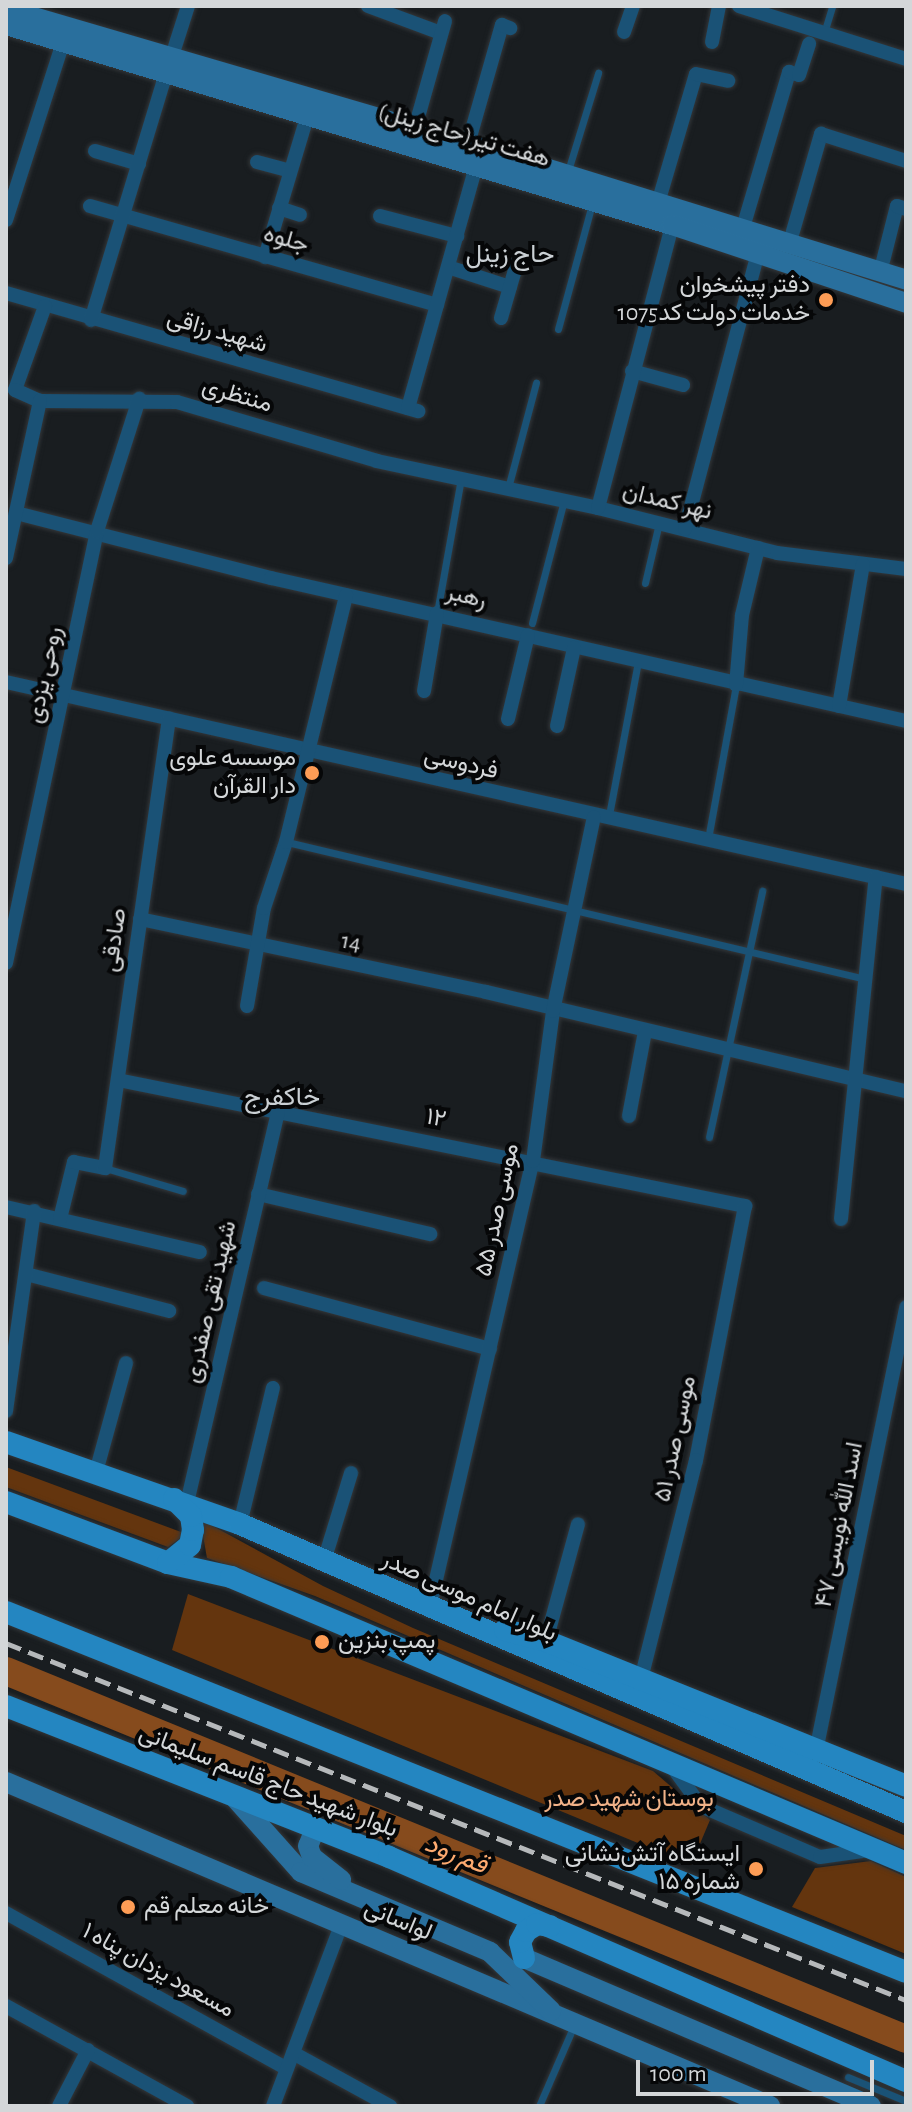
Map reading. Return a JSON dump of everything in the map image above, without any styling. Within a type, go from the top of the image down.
[{"type":"main road","name":"هفت تیر(حاج زینل)","points":[[11,13],[169,64],[307,117],[672,225],[906,303]]},
{"type":"main road","name":"هفت تیر(حاج زینل)","points":[[11,13],[63,42],[169,64],[415,128],[906,280]]},
{"type":"main road","name":"بلوار امام موسی صدر","points":[[6,1442],[240,1524],[429,1610],[906,1812]]},
{"type":"main road","points":[[168,1563],[181,1556],[193,1530],[178,1500]]},
{"type":"main road","points":[[6,1502],[168,1563],[231,1577],[906,1863]]},
{"type":"main road","points":[[429,1610],[546,1641],[906,1786]]},
{"type":"main road","points":[[6,1612],[906,1972]]},
{"type":"main road","name":"بلوار شهید حاج قاسم سلیمانی","points":[[6,1706],[550,1926],[906,2081]]},
{"type":"main road","name":"لواسانی","points":[[6,1782],[770,2106]]},
{"type":"main road","points":[[236,1799],[284,1859],[301,1872],[490,1952],[566,2022]]},
{"type":"main road","points":[[315,1829],[308,1846],[312,1857],[358,1894]]},
{"type":"main road","points":[[550,1926],[537,1924],[526,1931],[520,1942],[524,1958],[867,2105]]},
{"type":"street","points":[[91,320],[188,6]]},
{"type":"street","points":[[368,6],[443,27],[415,128]]},
{"type":"street","points":[[624,32],[633,6]]},
{"type":"street","points":[[712,42],[719,6]]},
{"type":"street","points":[[739,6],[906,59]]},
{"type":"street","points":[[468,144],[502,25],[510,28]]},
{"type":"street","points":[[6,220],[63,42]]},
{"type":"street","points":[[742,231],[789,72],[799,75],[809,44]]},
{"type":"street","points":[[658,203],[696,74],[728,81]]},
{"type":"street","points":[[265,257],[307,117]]},
{"type":"street","points":[[789,245],[822,129],[906,161]]},
{"type":"street","points":[[95,151],[139,164]]},
{"type":"street","points":[[257,162],[290,171]]},
{"type":"street","points":[[437,305],[476,166]]},
{"type":"street","points":[[6,169],[21,174]]},
{"type":"street","name":"جلوه","points":[[90,206],[437,305]]},
{"type":"street","points":[[880,273],[897,206],[906,209]]},
{"type":"street","points":[[279,208],[300,215]]},
{"type":"street","points":[[380,216],[457,236]]},
{"type":"street","points":[[598,508],[672,225]]},
{"type":"street","points":[[685,529],[758,253]]},
{"type":"street","points":[[501,318],[517,263]]},
{"type":"street","points":[[448,267],[510,287]]},
{"type":"street","name":"شهید رزاقی","points":[[6,293],[91,320],[413,409],[437,305]]},
{"type":"street","points":[[6,558],[40,401],[15,390],[45,306]]},
{"type":"street","points":[[632,371],[683,385]]},
{"type":"street","name":"منتظری","points":[[40,401],[139,399],[177,402],[419,469]]},
{"type":"street","name":"روحی یزدی","points":[[6,963],[97,531],[139,399]]},
{"type":"street","name":"نهر کمدان","points":[[419,469],[564,500],[758,548],[906,569]]},
{"type":"street","name":"رهبر","points":[[16,513],[346,595],[530,629],[574,648],[906,721]]},
{"type":"street","points":[[736,685],[742,615],[758,548]]},
{"type":"street","points":[[839,706],[863,564]]},
{"type":"street","points":[[247,1006],[264,908],[286,842],[346,595]]},
{"type":"street","points":[[424,691],[437,613]]},
{"type":"street","points":[[508,719],[530,629]]},
{"type":"street","points":[[557,726],[574,648]]},
{"type":"street","name":"فردوسی","points":[[6,682],[306,752],[906,884]]},
{"type":"street","name":"صادقی","points":[[105,1168],[169,719]]},
{"type":"street","name":"موسی صدر ۵۵","points":[[429,1610],[533,1161],[553,1011],[602,816]]},
{"type":"street","points":[[841,1219],[876,877]]},
{"type":"street","name":"14","points":[[140,919],[257,947],[486,992],[553,1011],[906,1091]]},
{"type":"street","points":[[629,1116],[645,1031]]},
{"type":"street","name":"۱۲","points":[[118,1080],[745,1206]]},
{"type":"street","name":"شهید تقی صفدری","points":[[178,1500],[278,1111]]},
{"type":"street","points":[[60,1219],[74,1162],[105,1168]]},
{"type":"street","points":[[258,1194],[430,1234]]},
{"type":"street","name":"موسی صدر ۵۱","points":[[641,1679],[696,1460],[745,1206]]},
{"type":"street","points":[[6,1207],[34,1211],[200,1252]]},
{"type":"street","points":[[6,1411],[34,1211]]},
{"type":"street","points":[[26,1274],[169,1311]]},
{"type":"street","points":[[264,1288],[490,1349]]},
{"type":"street","name":"۴۷ اسد الله نویسی","points":[[816,1751],[906,1307]]},
{"type":"street","points":[[96,1472],[126,1363]]},
{"type":"street","points":[[240,1524],[273,1388]]},
{"type":"street","points":[[324,1561],[351,1473]]},
{"type":"street","points":[[546,1641],[578,1524]]},
{"type":"street","name":"۱ مسعود یزدان پناه","points":[[6,1913],[287,2069]]},
{"type":"street","points":[[273,2106],[341,1925]]},
{"type":"street","points":[[6,2006],[187,2106]]},
{"type":"street","points":[[59,2106],[88,2050]]},
{"type":"street","points":[[293,2053],[390,2106]]},
{"type":"lane","points":[[824,33],[832,6]]},
{"type":"lane","points":[[567,176],[598,73]]},
{"type":"lane","points":[[558,329],[593,201]]},
{"type":"lane","points":[[508,488],[536,383]]},
{"type":"lane","points":[[437,613],[461,478]]},
{"type":"lane","points":[[530,629],[564,500]]},
{"type":"lane","points":[[645,583],[659,523]]},
{"type":"lane","points":[[602,816],[638,661]]},
{"type":"lane","points":[[708,839],[736,685]]},
{"type":"lane","points":[[286,842],[865,979]]},
{"type":"lane","points":[[709,1137],[762,891]]},
{"type":"lane","points":[[105,1168],[183,1191]]},
{"type":"lane","points":[[539,2106],[566,2022]]},
{"type":"lane","points":[[848,2077],[906,2101]]},
{"type":"green space","points":[[6,1467],[181,1532],[182,1537],[168,1547],[6,1487]]},
{"type":"green space","points":[[200,1519],[323,1586],[413,1628],[906,1836],[906,1850],[315,1596],[207,1558]]},
{"type":"green space","name":"بوستان شهید صدر","points":[[188,1594],[653,1771],[710,1820],[691,1865],[172,1650]]},
{"type":"green space","points":[[871,1861],[906,1877],[906,1954],[792,1907],[815,1868]]},
{"type":"waterway","name":"قم رود","points":[[6,1671],[906,2039]]},
{"type":"railway","points":[[6,1643],[906,2000]]},
{"type":"place","name":"دفتر پیشخوان خدمات دولت کد1075","points":[[826,300]]},
{"type":"place","name":"موسسه علوی دار القرآن","points":[[312,773]]},
{"type":"place","name":"پمپ بنزین","points":[[322,1642]]},
{"type":"place","name":"ایستگاه آتش‌نشانی شماره ۱۵","points":[[756,1869]]},
{"type":"place","name":"خانه معلم قم","points":[[128,1907]]},
{"type":"district","name":"حاج زینل","points":[[510,255]]},
{"type":"district","name":"خاکفرج","points":[[282,1098]]}]
